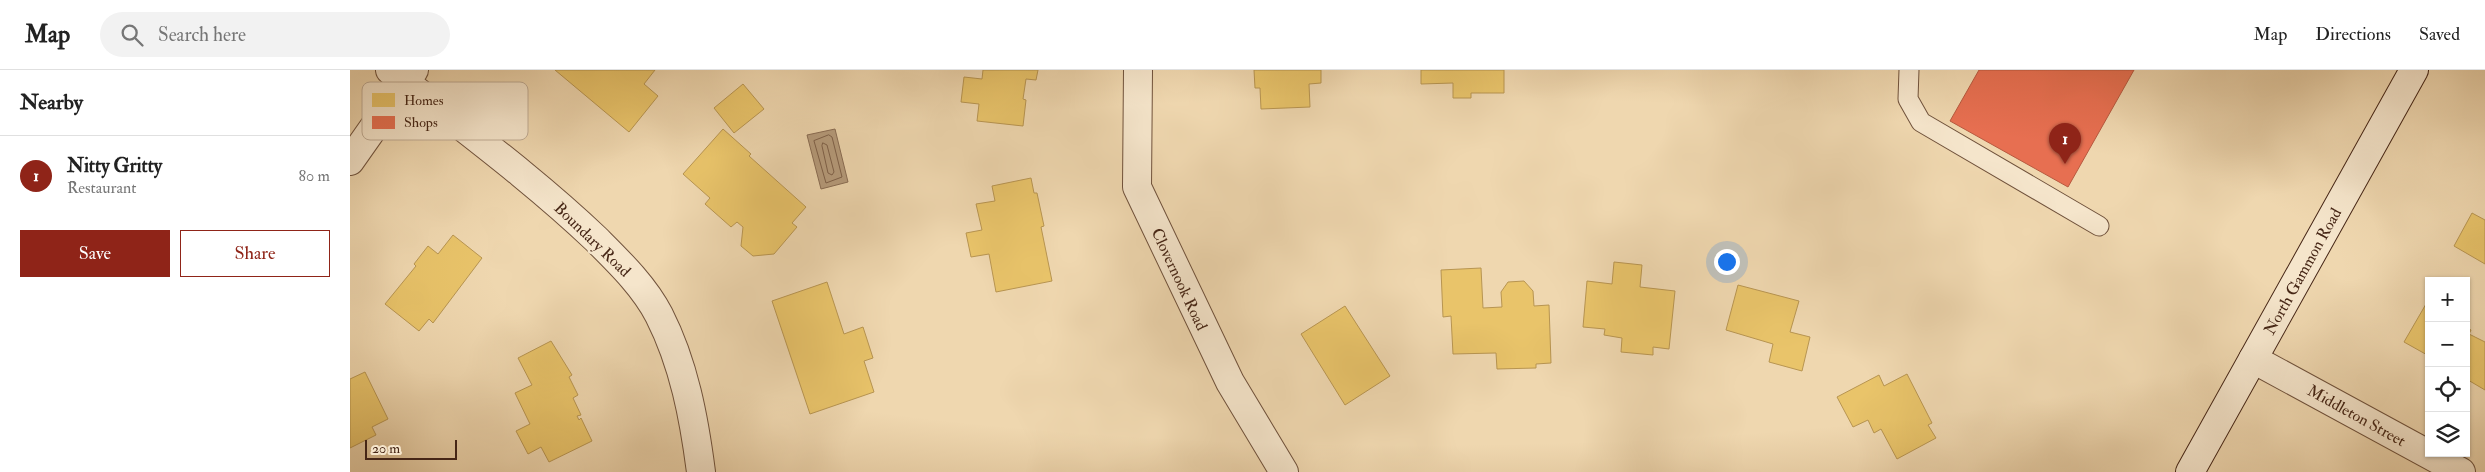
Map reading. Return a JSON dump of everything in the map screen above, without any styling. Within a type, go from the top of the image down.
[{"type":"street","name":"Clovernook Road","points":[[1138,70],[1137,187],[1230,382],[1284,472]]},
{"type":"street","name":"North Gammon Road","points":[[2190,472],[2414,70]]},
{"type":"street","points":[[350,161],[366,140]]},
{"type":"street","name":"Boundary Road","points":[[482,140],[564,209],[636,282],[658,314],[683,374],[695,425],[701,472]]},
{"type":"street","name":"Middleton Street","points":[[2253,360],[2461,472]]},
{"type":"lane","points":[[1909,70],[1908,99],[1921,122],[2099,226]]},
{"type":"water","points":[[835,129],[848,182],[821,189],[807,135]]},
{"type":"building: Homes","points":[[555,70],[655,70],[644,84],[658,96],[629,132]]},
{"type":"building: Homes","points":[[983,70],[1038,70],[1036,80],[1026,79],[1023,99],[1026,100],[1023,126],[977,121],[979,104],[961,102],[964,77],[982,79]]},
{"type":"building: Homes","points":[[1254,70],[1321,70],[1321,83],[1309,84],[1310,107],[1261,109],[1260,88],[1255,88]]},
{"type":"building: Homes","points":[[1421,70],[1504,70],[1504,93],[1471,93],[1471,98],[1453,98],[1453,83],[1421,84]]},
{"type":"building: Homes","points":[[743,84],[764,109],[734,133],[714,108]]},
{"type":"building: Homes","points":[[723,129],[751,154],[749,156],[806,207],[792,223],[797,227],[774,254],[753,256],[741,246],[743,227],[737,222],[731,227],[705,204],[710,198],[683,174]]},
{"type":"building: Homes","points":[[1031,178],[1034,193],[1037,193],[1044,226],[1041,227],[1052,281],[996,292],[989,254],[971,257],[966,233],[982,230],[976,204],[995,201],[992,186]]},
{"type":"building: Homes","points":[[2472,213],[2485,220],[2485,264],[2454,246]]},
{"type":"building: Homes","points":[[453,235],[482,258],[433,323],[429,319],[419,331],[385,304],[416,266],[414,264],[428,246],[438,254]]},
{"type":"building: Homes","points":[[1614,262],[1642,265],[1640,287],[1675,291],[1669,349],[1653,347],[1653,355],[1621,352],[1622,338],[1604,335],[1605,329],[1583,327],[1587,281],[1612,284]]},
{"type":"building: Homes","points":[[1481,268],[1483,308],[1502,307],[1501,292],[1508,282],[1524,281],[1533,291],[1534,306],[1549,305],[1551,363],[1536,364],[1536,368],[1497,369],[1496,353],[1453,354],[1451,316],[1443,317],[1441,270]]},
{"type":"building: Homes","points":[[827,282],[844,334],[863,327],[873,358],[864,361],[874,392],[810,414],[772,301]]},
{"type":"building: Homes","points":[[1738,285],[1799,301],[1790,332],[1810,337],[1802,371],[1769,362],[1773,344],[1726,330]]},
{"type":"building: Homes","points":[[1345,306],[1390,376],[1345,405],[1301,334]]},
{"type":"building: Homes","points":[[2425,306],[2425,354],[2404,342]]},
{"type":"building: Homes","points":[[2470,334],[2485,342],[2485,390],[2470,381]]},
{"type":"building: Homes","points":[[551,341],[572,375],[569,377],[578,395],[573,398],[581,415],[577,416],[579,420],[581,418],[592,441],[549,462],[541,447],[528,454],[516,431],[530,424],[515,393],[532,385],[518,358]]},
{"type":"building: Homes","points":[[365,372],[388,419],[372,427],[376,435],[350,448],[350,379]]},
{"type":"building: Homes","points":[[1907,374],[1932,423],[1928,425],[1936,438],[1897,459],[1881,429],[1874,433],[1868,420],[1853,427],[1837,397],[1879,375],[1884,386]]},
{"type":"building: Shops","points":[[1979,70],[2134,70],[2068,187],[1950,121]]},
{"type":"place","name":"Nitty Gritty","points":[[2065,164]]}]
